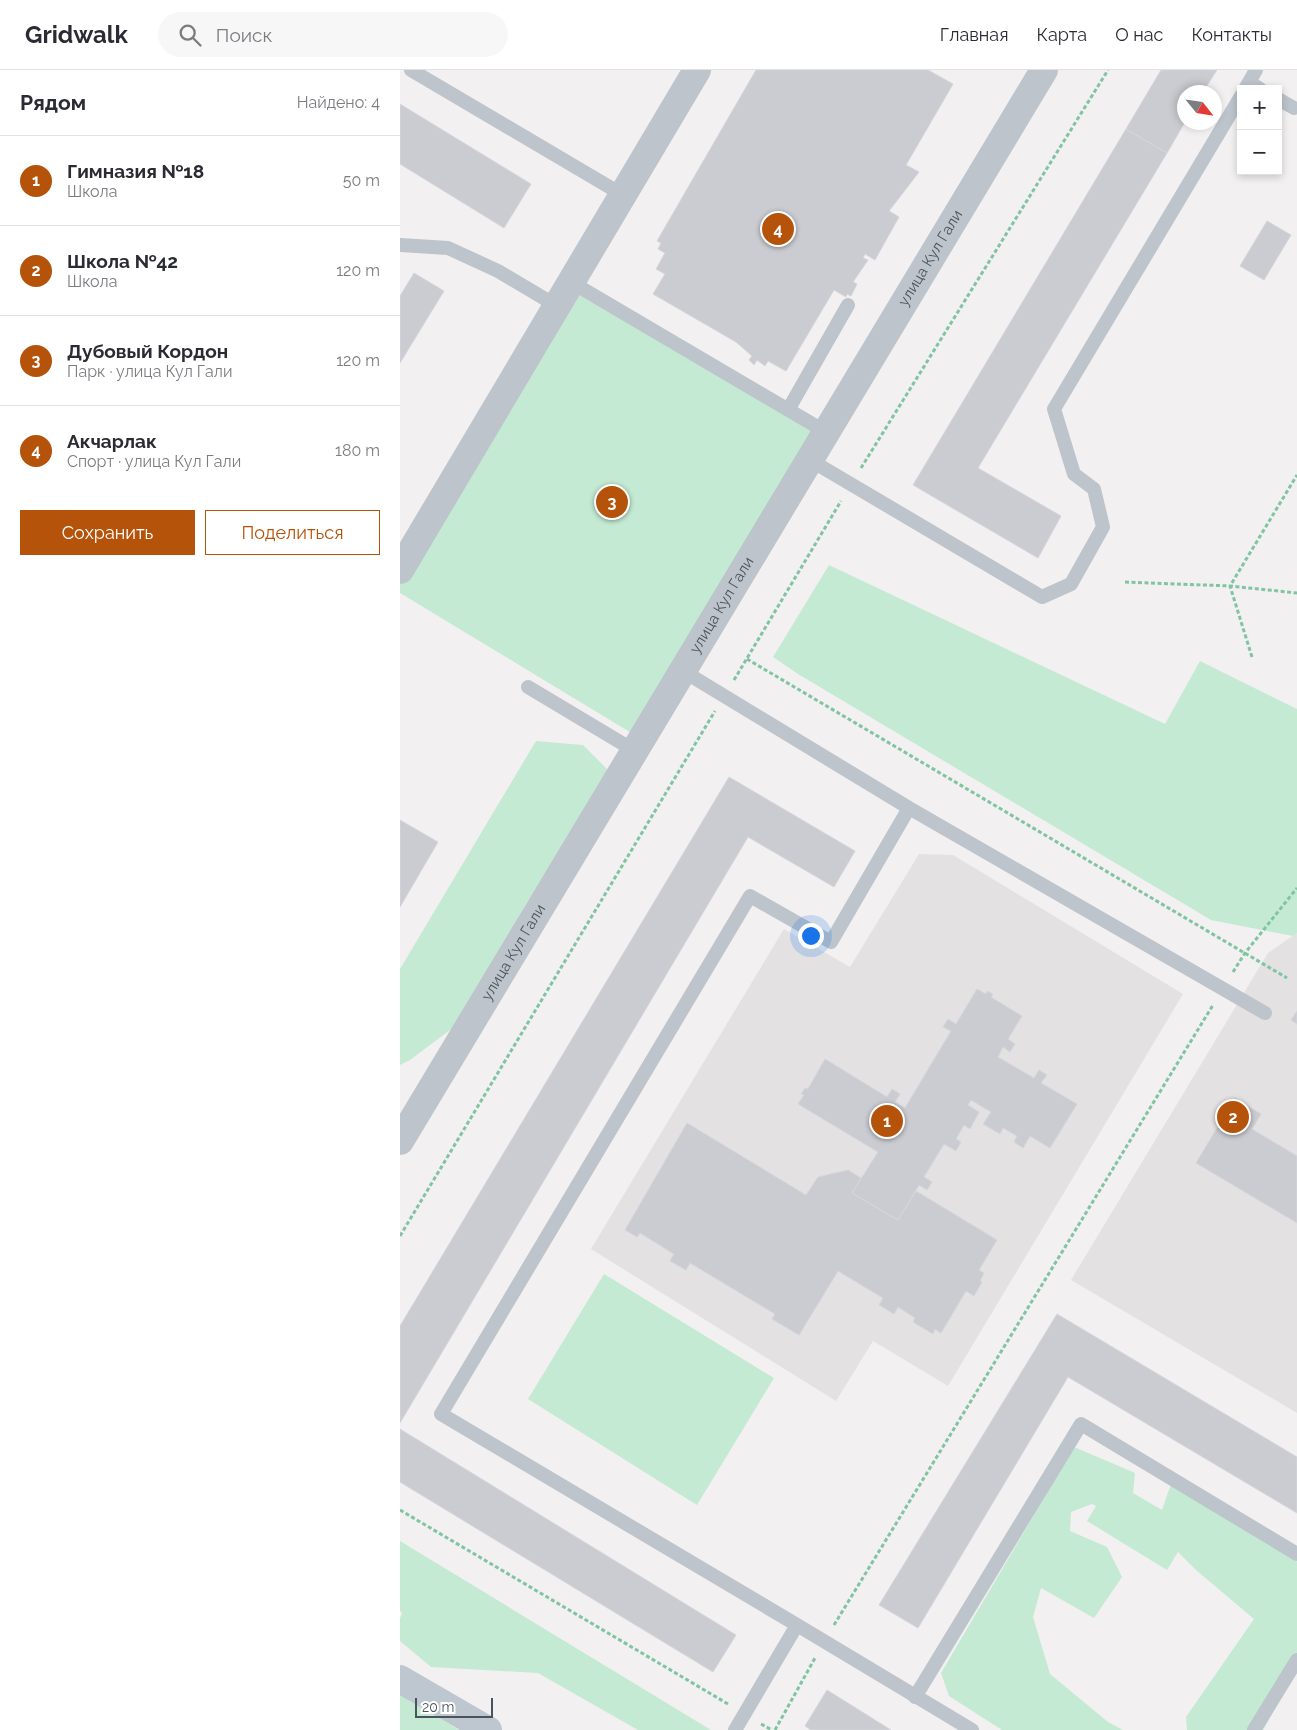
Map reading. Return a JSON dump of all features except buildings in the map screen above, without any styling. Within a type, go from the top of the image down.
[{"type":"street","points":[[400,570],[697,70]]},
{"type":"street","name":"улица Кул Гали","points":[[400,1141],[1044,70]]},
{"type":"street","points":[[400,1679],[488,1730]]},
{"type":"lane","points":[[411,70],[623,195]]},
{"type":"lane","points":[[1252,85],[1256,70]]},
{"type":"lane","points":[[1282,101],[1294,108]]},
{"type":"lane","points":[[810,460],[1042,597],[1071,584],[1103,527],[1094,489],[1074,474],[1054,409],[1237,103]]},
{"type":"lane","points":[[400,245],[448,248],[498,270],[557,306]]},
{"type":"lane","points":[[572,282],[826,432]]},
{"type":"lane","points":[[788,410],[848,304]]},
{"type":"lane","points":[[683,671],[908,808],[1265,1013]]},
{"type":"lane","points":[[528,687],[635,751]]},
{"type":"lane","points":[[908,808],[831,942],[750,896],[441,1414],[972,1730]]},
{"type":"lane","points":[[916,1697],[1081,1424],[1297,1554]]},
{"type":"lane","points":[[735,1730],[797,1625]]},
{"type":"lane","points":[[1254,1730],[1297,1660]]},
{"type":"path","points":[[400,1236],[851,484],[1108,70]]},
{"type":"path","points":[[1252,657],[1230,586],[1297,475]]},
{"type":"path","points":[[1125,582],[1230,586],[1297,592]]},
{"type":"path","points":[[746,659],[1287,978]]},
{"type":"path","points":[[400,1510],[773,1730],[824,1642],[1245,953],[1297,888]]},
{"type":"shaded area","points":[[919,854],[953,855],[1183,994],[948,1386],[873,1341],[836,1401],[591,1249],[784,929],[850,967]]},
{"type":"shaded area","points":[[1297,933],[1297,1413],[1071,1280],[1268,953]]},
{"type":"green space","points":[[571,282],[826,432],[638,737],[400,593],[400,571]]},
{"type":"green space","points":[[829,565],[1165,724],[1200,661],[1297,709],[1297,933],[1293,936],[1211,920],[798,674],[773,657]]},
{"type":"green space","points":[[536,741],[583,745],[609,771],[526,904],[458,1024],[410,1060],[400,1065],[400,969]]},
{"type":"green space","points":[[604,1274],[774,1378],[697,1505],[528,1399]]},
{"type":"green space","points":[[1074,1447],[1135,1473],[1133,1493],[1162,1510],[1172,1481],[1294,1557],[1297,1562],[1297,1663],[1290,1682],[1263,1730],[1187,1730],[1186,1717],[1254,1619],[1196,1570],[1178,1552],[1167,1570],[1087,1521],[1096,1506],[1092,1504],[1071,1512],[1070,1531],[1107,1547],[1122,1577],[1094,1618],[1041,1588],[1033,1617],[1050,1674],[1108,1722],[1123,1730],[1002,1730],[949,1696],[941,1673]]},
{"type":"green space","points":[[400,1541],[711,1730],[638,1730],[538,1673],[431,1667],[400,1641],[400,1619],[402,1613],[400,1611]]},
{"type":"green space","points":[[400,1694],[459,1730],[400,1730]]},
{"type":"place","name":"Акчарлак","points":[[778,229]]},
{"type":"place","name":"Дубовый Кордон","points":[[612,502]]},
{"type":"place","name":"Школа №42","points":[[1233,1117]]},
{"type":"place","name":"Гимназия №18","points":[[887,1121]]}]
